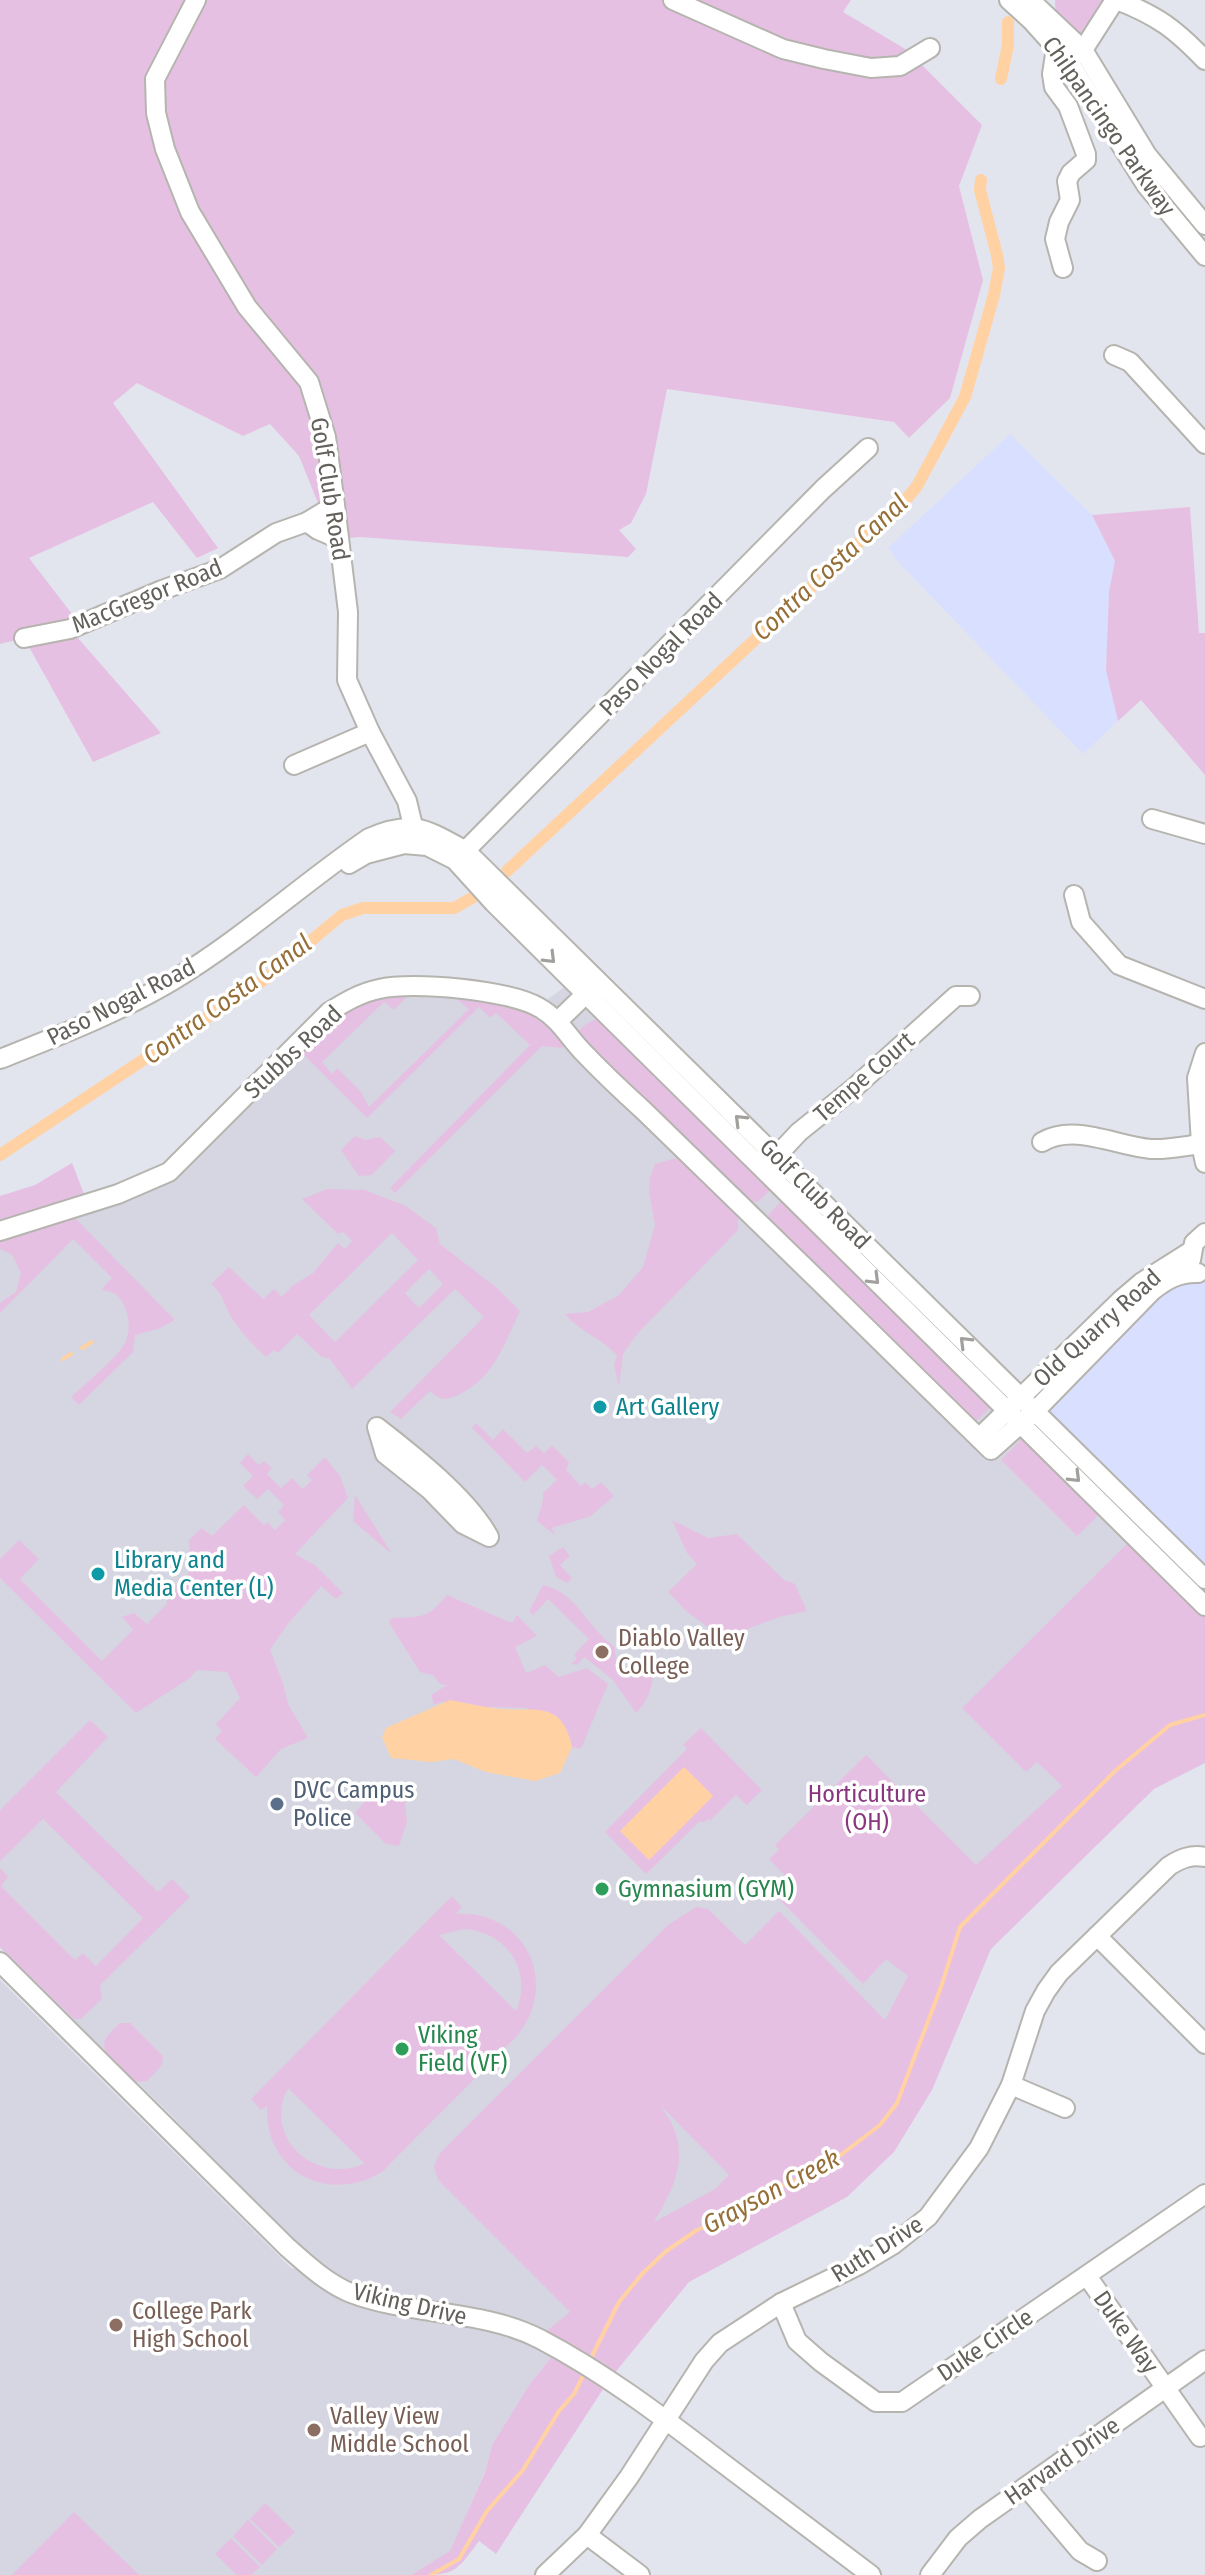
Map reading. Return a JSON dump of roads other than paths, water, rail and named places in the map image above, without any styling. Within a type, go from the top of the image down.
[{"type":"street","name":"Golf Club Road","points":[[196,0],[155,79],[156,113],[165,149],[190,212],[247,307],[309,382],[326,437],[335,505],[348,612],[347,680],[370,732],[407,801],[412,835],[461,855],[1020,1410],[1205,1606]]},
{"type":"street","points":[[673,0],[783,49],[871,68],[900,66],[930,48]]},
{"type":"street","name":"Chilpancingo Parkway","points":[[1009,0],[1069,53],[1146,185],[1205,256]]},
{"type":"street","name":"Chilpancingo Parkway","points":[[1030,0],[1147,155],[1203,218]]},
{"type":"street","points":[[1063,268],[1055,239],[1070,200],[1067,181],[1071,173],[1086,160],[1086,154],[1068,106],[1054,87],[1052,74],[1116,0],[1153,14],[1205,60]]},
{"type":"street","points":[[1183,230],[1203,218]]},
{"type":"street","points":[[1114,355],[1130,362],[1205,444]]},
{"type":"street","name":"Paso Nogal Road","points":[[461,855],[823,489],[868,448]]},
{"type":"street","name":"MacGregor Road","points":[[24,638],[70,629],[220,569],[276,533],[307,522],[335,505]]},
{"type":"street","points":[[307,522],[339,539]]},
{"type":"street","points":[[294,765],[370,732]]},
{"type":"street","points":[[1152,819],[1205,834]]},
{"type":"street","name":"Paso Nogal Road","points":[[0,1059],[79,1028],[171,982],[251,928],[314,880],[412,835]]},
{"type":"street","name":"Golf Club Road","points":[[461,855],[494,903],[592,988]]},
{"type":"street","points":[[1074,895],[1081,922],[1119,965],[1205,999]]},
{"type":"street","name":"Stubbs Road","points":[[0,1231],[118,1194],[169,1172],[329,1012],[353,998],[381,988],[459,989],[513,998],[538,1006],[558,1021]]},
{"type":"street","points":[[592,988],[558,1021],[582,1051],[619,1088],[726,1188],[985,1444],[1020,1410]]},
{"type":"street","name":"Tempe Court","points":[[770,1163],[799,1132],[855,1087],[956,996],[970,996]]},
{"type":"street","points":[[1205,1053],[1197,1078],[1205,1163]]},
{"type":"street","points":[[1042,1142],[1054,1135],[1072,1134],[1154,1149],[1201,1144]]},
{"type":"street","points":[[1199,1240],[1205,1213]]},
{"type":"street","name":"Old Quarry Road","points":[[1020,1410],[1142,1282],[1199,1240]]},
{"type":"street","name":"Old Quarry Road","points":[[1199,1240],[1193,1267],[1201,1276]]},
{"type":"street","name":"Old Quarry Road","points":[[1020,1410],[1152,1291],[1186,1272],[1201,1276]]},
{"type":"street","name":"Golf Club Road","points":[[1020,1410],[1205,1579]]},
{"type":"street","name":"Ruth Drive","points":[[545,2575],[587,2535],[629,2477],[704,2361],[720,2343],[781,2303],[859,2265],[894,2244],[928,2217],[979,2148],[1011,2085],[1035,2011],[1059,1973],[1169,1866],[1179,1859],[1201,1856]]},
{"type":"street","points":[[1097,1936],[1205,2044]]},
{"type":"street","name":"Viking Drive","points":[[0,1962],[287,2247],[322,2276],[349,2292],[410,2309],[505,2325],[538,2338],[609,2380],[665,2419],[871,2575]]},
{"type":"street","points":[[1011,2085],[1065,2108]]},
{"type":"street","name":"Duke Circle","points":[[781,2303],[797,2341],[821,2362],[876,2402],[902,2402],[1205,2194]]},
{"type":"street","name":"Duke Way","points":[[1087,2276],[1200,2437]]},
{"type":"street","name":"Harvard Drive","points":[[930,2575],[958,2538],[980,2519],[1205,2360]]},
{"type":"street","points":[[1026,2487],[1080,2551],[1097,2561]]},
{"type":"street","points":[[587,2535],[640,2575]]},
{"type":"waterway","name":"Contra Costa Canal","points":[[1001,79],[1008,45],[1008,22]]},
{"type":"waterway","name":"Contra Costa Canal","points":[[507,871],[917,486],[965,397],[994,295],[999,268],[980,190],[981,180]]},
{"type":"waterway","name":"Contra Costa Canal","points":[[0,1155],[265,979],[342,915],[363,908],[454,908],[472,898]]},
{"type":"waterway","points":[[82,1348],[92,1342]]},
{"type":"waterway","points":[[63,1359],[71,1354]]},
{"type":"waterway","name":"Grayson Creek","points":[[589,2362],[619,2302],[665,2252],[697,2230],[744,2209],[753,2197],[821,2170],[880,2125],[897,2103],[960,1927],[1115,1771],[1170,1725],[1205,1715]]},
{"type":"waterway","name":"Grayson Creek","points":[[431,2575],[459,2559],[487,2511],[523,2470],[559,2411],[574,2394],[586,2370]]},
{"type":"place","name":"Art Gallery","points":[[600,1407]]},
{"type":"place","name":"Library and Media Center (L)","points":[[98,1574]]},
{"type":"place","name":"Diablo Valley College","points":[[602,1652]]},
{"type":"place","name":"DVC Campus Police","points":[[277,1804]]},
{"type":"place","name":"Gymnasium (GYM)","points":[[602,1889]]},
{"type":"place","name":"Viking Field (VF)","points":[[402,2049]]},
{"type":"place","name":"College Park High School","points":[[116,2325]]},
{"type":"place","name":"Valley View Middle School","points":[[314,2430]]},
{"type":"park label","name":"Horticulture (OH)","points":[[867,1808]]}]
